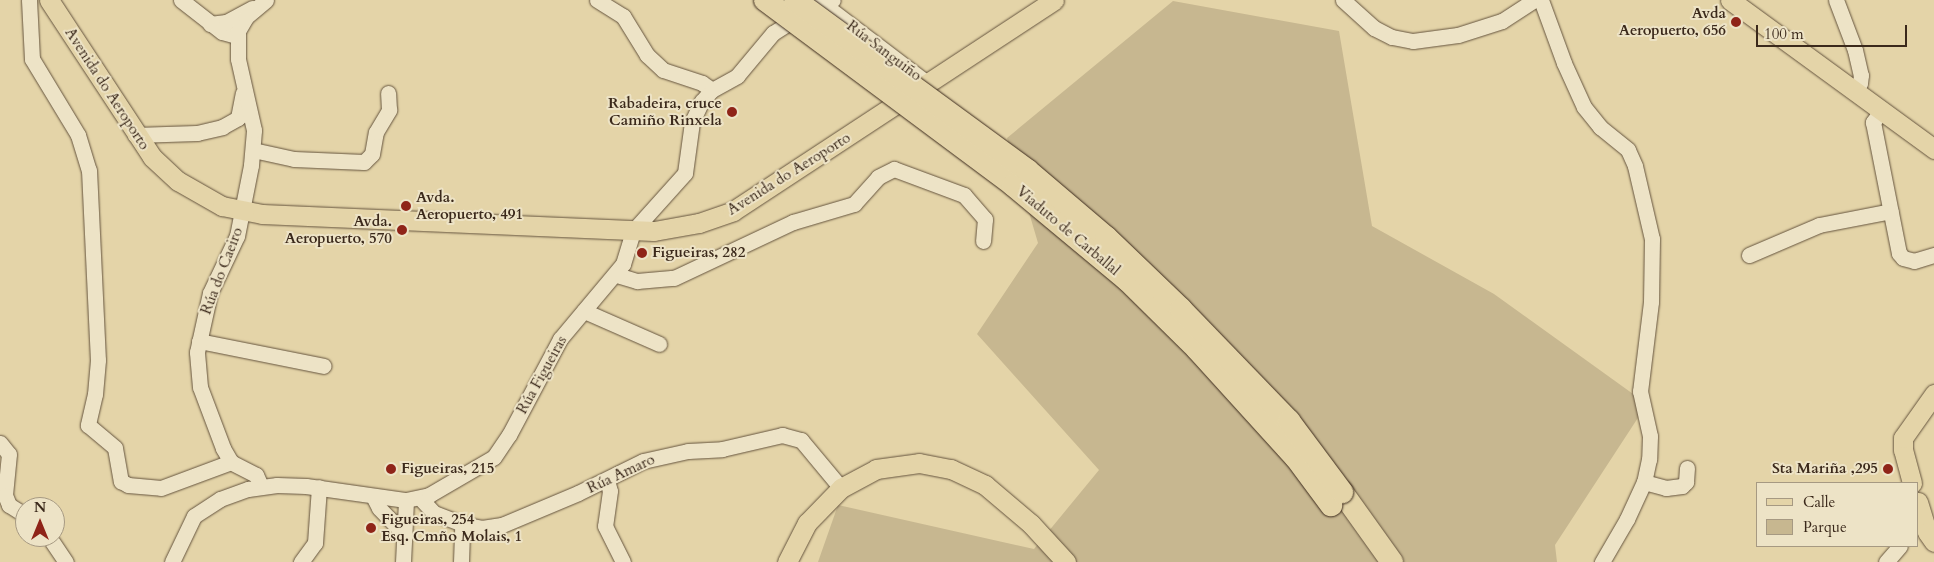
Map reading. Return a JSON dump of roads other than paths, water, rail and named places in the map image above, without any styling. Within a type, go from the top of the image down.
[{"type":"highway","name":"Viaduto de Carballal","points":[[765,0],[1013,185],[1127,280],[1197,349],[1296,458],[1337,499]]},
{"type":"highway","name":"Viaduto de Carballal","points":[[795,0],[1026,170],[1106,238],[1181,308],[1289,421],[1337,499]]},
{"type":"highway","points":[[1337,499],[1376,562]]},
{"type":"highway","points":[[1337,499],[1392,562]]},
{"type":"main road","name":"Avenida do Aeroporto","points":[[49,0],[135,135],[178,181],[222,206],[243,212],[633,231],[677,228],[734,210],[1054,0]]},
{"type":"main road","points":[[1730,0],[1934,149]]},
{"type":"main road","points":[[1912,482],[1903,450],[1903,438],[1934,394]]},
{"type":"main road","points":[[787,562],[793,546],[808,523],[841,488],[858,477],[888,466],[919,463],[951,469],[985,485],[1005,501],[1066,562]]},
{"type":"main road","points":[[1919,516],[1934,542]]},
{"type":"street","points":[[29,0],[32,59],[78,135],[89,170],[98,360],[95,394],[88,425],[115,448],[121,481],[128,485],[161,488],[231,462],[256,475],[261,486]]},
{"type":"street","points":[[181,0],[210,24],[237,36],[246,16],[261,4]]},
{"type":"street","points":[[597,0],[623,16],[647,55],[663,70],[702,83],[712,90]]},
{"type":"street","points":[[1343,0],[1374,28],[1392,37],[1413,41],[1458,35],[1493,24],[1534,0]]},
{"type":"street","points":[[1541,0],[1564,63],[1584,107],[1600,127],[1628,150],[1649,222],[1651,302],[1640,391],[1650,436],[1644,482],[1627,519],[1602,562]]},
{"type":"street","points":[[1836,0],[1856,50],[1861,75],[1860,83],[1854,90]]},
{"type":"street","name":"Rúa Figueiras","points":[[413,499],[494,457],[510,436],[560,339],[617,275],[624,264],[633,231],[685,173],[692,122],[702,101],[712,90],[737,76],[773,33],[824,1]]},
{"type":"street","name":"Rúa Sanguiño","points":[[824,1],[928,83]]},
{"type":"street","points":[[210,24],[226,22],[242,10],[261,4]]},
{"type":"street","name":"Rúa do Caeiro","points":[[231,462],[200,387],[199,341],[210,293],[237,236],[243,212],[253,150],[254,130],[237,36]]},
{"type":"street","points":[[135,135],[197,133],[222,127],[238,118],[246,87]]},
{"type":"street","points":[[253,150],[294,159],[364,162],[372,154],[376,132],[389,110],[388,93]]},
{"type":"street","points":[[1881,111],[1874,122],[1891,211],[1903,258],[1914,260],[1934,255]]},
{"type":"street","points":[[617,275],[637,281],[674,278],[793,222],[854,204],[878,176],[894,170],[964,195],[985,219],[983,241]]},
{"type":"street","points":[[1749,255],[1819,225],[1891,211]]},
{"type":"street","points":[[584,311],[659,344]]},
{"type":"street","points":[[199,341],[324,366]]},
{"type":"street","name":"Rúa Amaro","points":[[413,499],[434,513],[462,524],[482,528],[502,524],[607,480],[628,468],[661,456],[722,450],[792,435],[801,440],[841,488]]},
{"type":"street","points":[[0,444],[9,454],[5,495],[9,505],[15,509]]},
{"type":"street","points":[[1644,482],[1666,488],[1682,486],[1686,482],[1686,468]]},
{"type":"street","points":[[607,480],[610,491],[605,526],[623,562]]},
{"type":"street","points":[[172,562],[187,528],[200,512],[220,499],[261,486],[319,487],[373,496],[413,499],[403,534],[402,562]]},
{"type":"street","points":[[301,562],[315,543],[319,487]]},
{"type":"street","points":[[373,496],[379,508],[403,534]]},
{"type":"street","points":[[461,562],[462,524]]},
{"type":"street","points":[[56,547],[66,562]]},
{"type":"street","points":[[1886,562],[1899,547]]},
{"type":"place","name":"Avda Aeropuerto, 656","points":[[1736,22]]},
{"type":"place","name":"Rabadeira, cruce Camiño Rinxela","points":[[732,112]]},
{"type":"place","name":"Avda. Aeropuerto, 491","points":[[406,206]]},
{"type":"place","name":"Avda. Aeropuerto, 570","points":[[402,230]]},
{"type":"place","name":"Figueiras, 282","points":[[642,253]]},
{"type":"place","name":"Figueiras, 215","points":[[391,469]]},
{"type":"place","name":"Sta Mariña ,295","points":[[1888,469]]},
{"type":"place","name":"Figueiras, 254 Esq. Cmño Molais, 1","points":[[371,528]]}]
